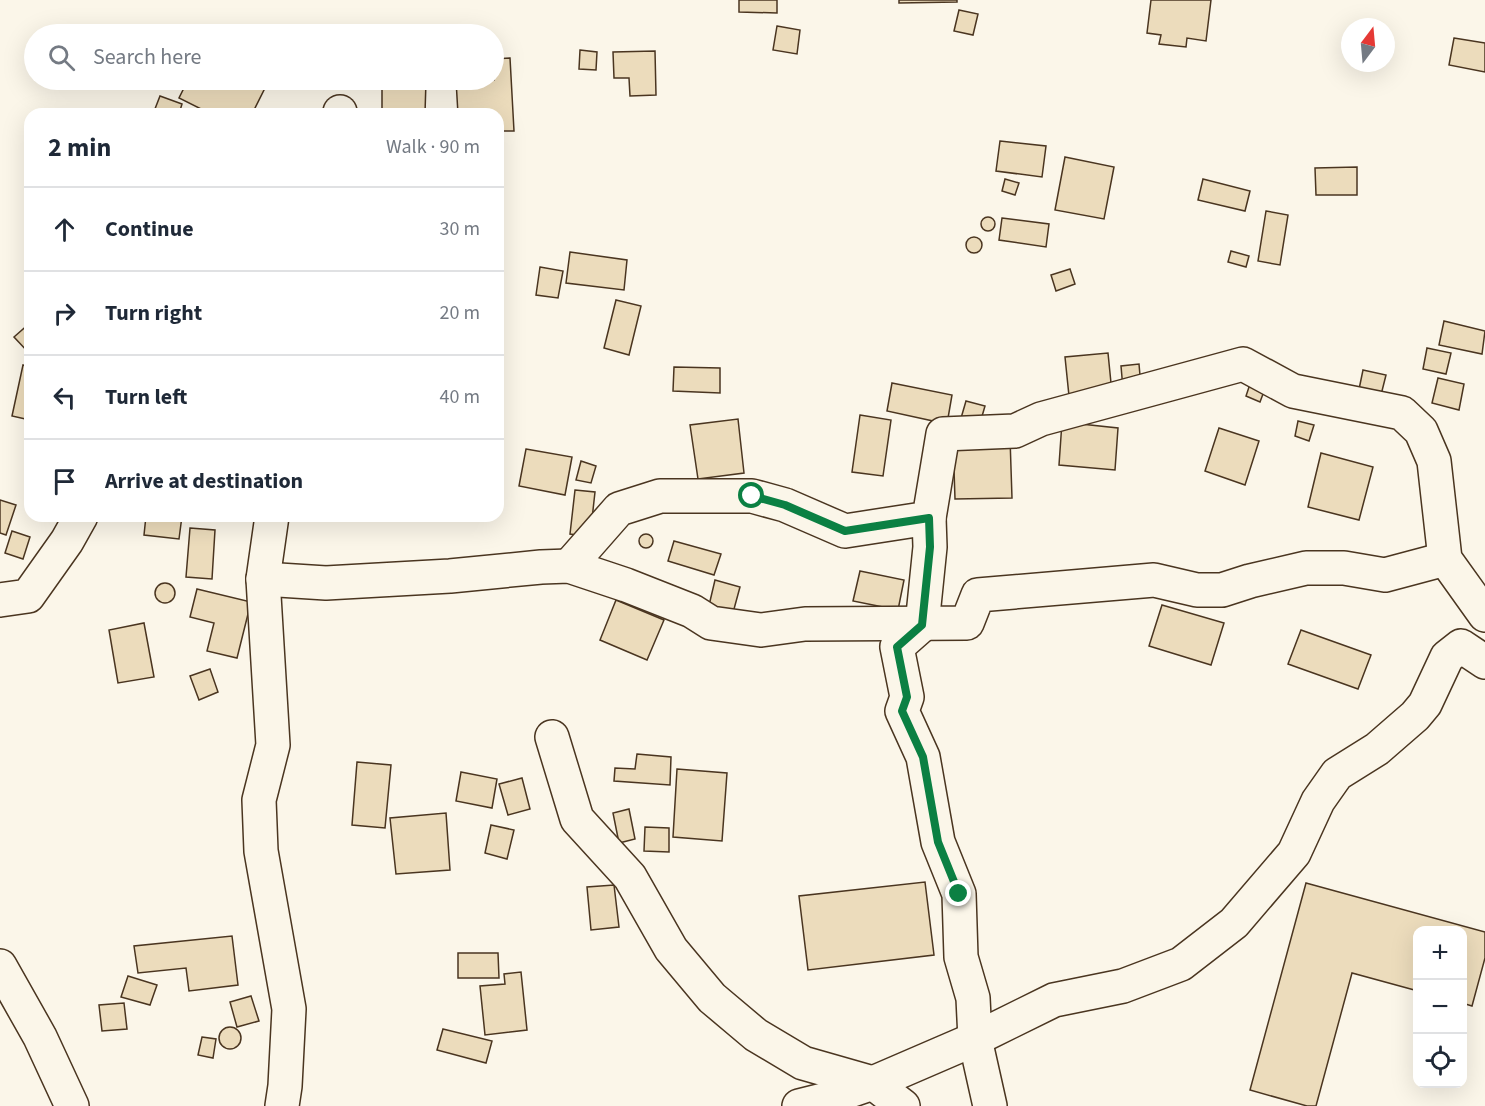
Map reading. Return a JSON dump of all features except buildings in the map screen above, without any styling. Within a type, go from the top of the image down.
[{"type":"street","points":[[990,1106],[975,1039],[973,998],[961,957],[959,894],[938,842],[923,757],[902,711],[907,697],[897,647],[922,625],[930,547],[929,518],[943,434],[1015,431],[1041,419],[1244,364],[1293,391],[1402,414],[1421,430],[1434,461],[1445,559],[1485,615]]},
{"type":"street","points":[[569,566],[619,509],[660,496],[752,496],[785,505],[845,531],[929,518]]},
{"type":"street","points":[[0,600],[28,596],[77,522]]},
{"type":"street","points":[[271,522],[263,579],[273,745],[259,800],[261,851],[289,1009],[282,1106]]},
{"type":"street","points":[[263,579],[326,583],[569,566],[692,611],[711,623],[761,630],[805,624],[967,623],[978,595],[1003,591],[1154,580],[1197,590],[1222,590],[1306,568],[1344,568],[1385,575],[1445,559]]},
{"type":"street","points":[[799,1106],[823,1101],[873,1083],[975,1039],[1054,1000],[1123,986],[1181,964],[1234,923],[1294,853],[1318,801],[1338,774],[1377,749],[1415,716],[1425,704],[1447,657],[1461,646],[1485,662]]},
{"type":"street","points":[[552,737],[577,819],[630,877],[671,950],[712,998],[756,1035],[802,1063],[873,1083],[903,1106]]},
{"type":"street","points":[[0,966],[40,1037],[72,1106]]},
{"type":"route","points":[[752,496],[785,505],[845,531],[929,518],[930,547],[922,625],[897,647],[907,697],[902,711],[923,757],[938,842],[959,894]]}]
